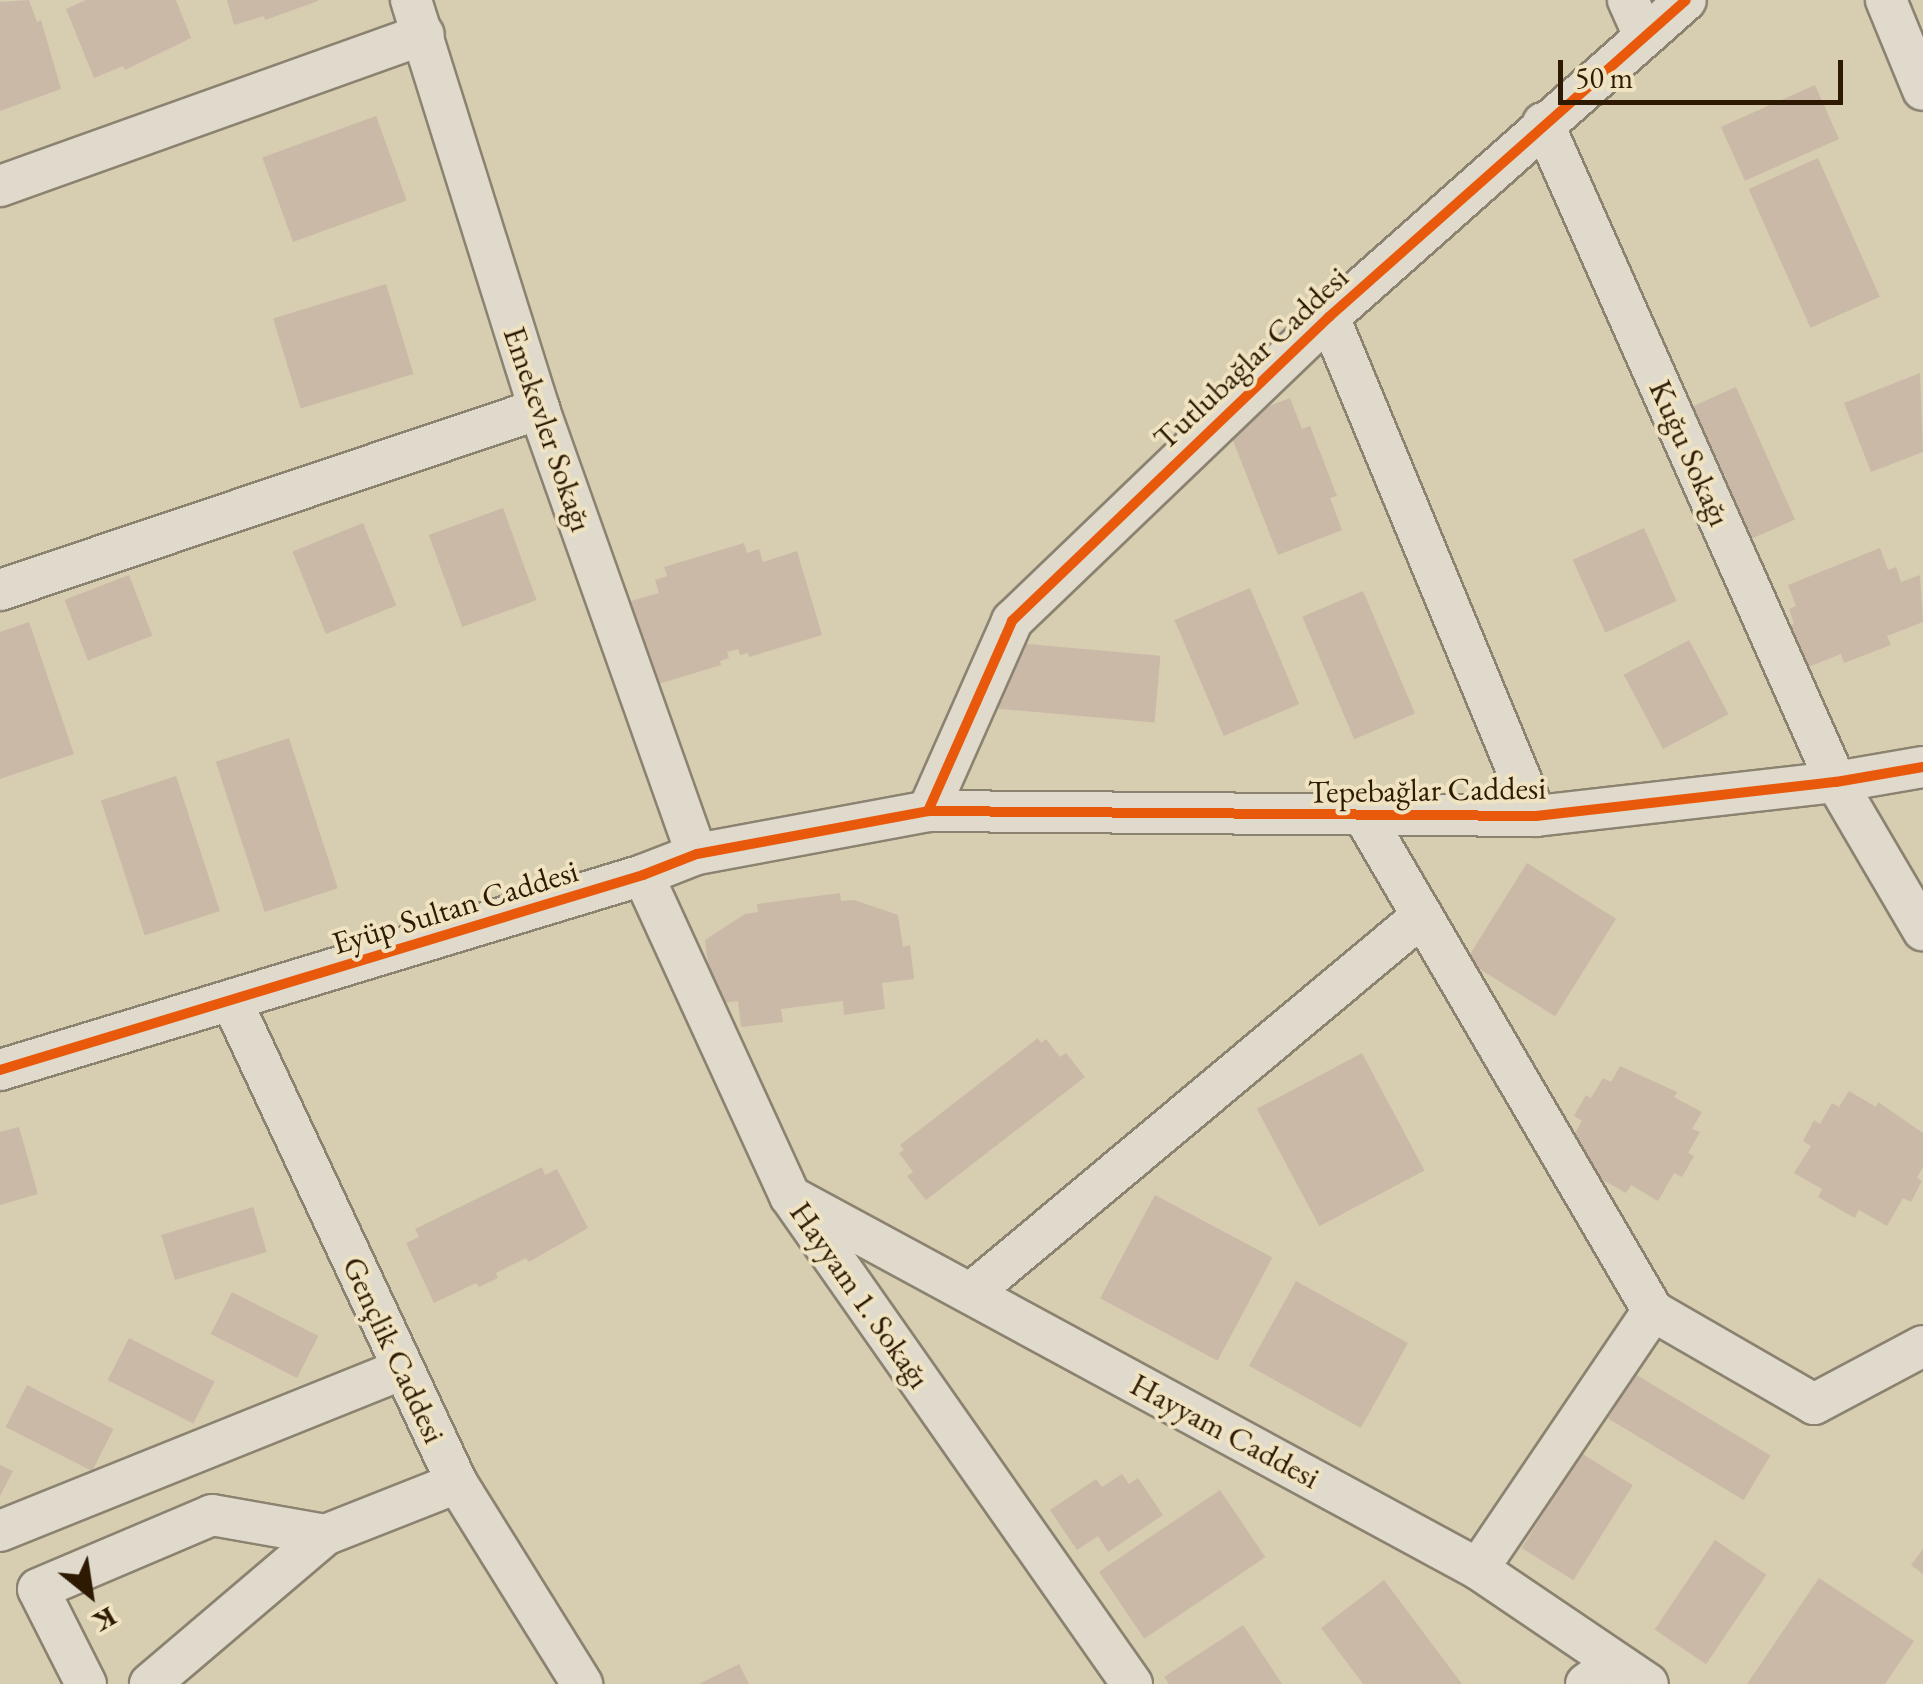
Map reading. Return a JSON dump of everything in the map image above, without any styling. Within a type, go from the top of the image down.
[{"type":"street","name":"Tutlubağlar Caddesi","points":[[928,811],[1012,621],[1328,317],[1543,123],[1636,18],[1686,0]]},
{"type":"street","points":[[1886,0],[1923,90]]},
{"type":"street","points":[[0,186],[418,17]]},
{"type":"street","name":"Emekevler Sokağı","points":[[418,17],[539,409],[697,854]]},
{"type":"street","name":"Kuğu Sokağı","points":[[1543,123],[1836,782],[1923,930]]},
{"type":"street","points":[[1328,317],[1536,816]]},
{"type":"street","points":[[0,590],[539,409]]},
{"type":"street","name":"Tepebağlar Caddesi","points":[[928,811],[1365,818],[1536,816],[1836,782],[1923,767]]},
{"type":"street","name":"Eyüp Sultan Caddesi","points":[[0,1070],[643,875],[697,854],[928,811]]},
{"type":"street","points":[[1365,818],[1652,1311],[1814,1404],[1923,1346]]},
{"type":"street","name":"Hayyam 1. Sokağı","points":[[643,875],[790,1196],[1132,1684]]},
{"type":"street","points":[[970,1293],[1422,916]]},
{"type":"street","name":"Gençlik Caddesi","points":[[232,1002],[456,1483],[582,1684]]},
{"type":"street","name":"Hayyam Caddesi","points":[[790,1196],[1478,1568],[1616,1677]]},
{"type":"street","points":[[1478,1568],[1652,1311]]},
{"type":"street","points":[[0,1531],[402,1370]]},
{"type":"street","points":[[150,1684],[326,1535],[456,1483]]},
{"type":"street","points":[[86,1684],[38,1589],[212,1515],[326,1535]]},
{"type":"building","points":[[29,0],[37,22],[41,20],[61,89],[0,111],[0,2]]},
{"type":"building","points":[[86,0],[176,0],[191,38],[125,70],[123,66],[94,78],[66,9]]},
{"type":"building","points":[[227,0],[318,1],[265,20],[264,16],[234,25]]},
{"type":"building","points":[[1815,85],[1839,139],[1745,181],[1721,127]]},
{"type":"building","points":[[376,116],[407,201],[293,242],[262,157]]},
{"type":"building","points":[[1818,158],[1880,297],[1810,328],[1749,189]]},
{"type":"building","points":[[386,284],[413,374],[301,408],[273,318]]},
{"type":"building","points":[[1920,373],[1923,452],[1871,472],[1844,403]]},
{"type":"building","points":[[1736,387],[1795,519],[1747,541],[1688,408]]},
{"type":"building","points":[[1290,398],[1302,429],[1310,426],[1337,496],[1330,498],[1342,530],[1278,555],[1226,423]]},
{"type":"building","points":[[503,508],[537,600],[462,627],[429,535]]},
{"type":"building","points":[[363,523],[396,606],[326,634],[293,551]]},
{"type":"building","points":[[1644,528],[1677,601],[1605,633],[1573,560]]},
{"type":"building","points":[[744,543],[747,553],[759,549],[763,562],[797,551],[822,635],[749,657],[748,653],[740,655],[738,649],[727,652],[729,658],[720,661],[721,665],[649,687],[624,603],[659,593],[655,580],[667,576],[664,567]]},
{"type":"building","points":[[1880,548],[1888,570],[1896,567],[1901,582],[1920,575],[1923,622],[1887,636],[1891,645],[1844,663],[1841,654],[1801,670],[1776,631],[1794,624],[1789,609],[1796,606],[1788,585]]},
{"type":"building","points":[[129,575],[152,636],[88,660],[65,600]]},
{"type":"building","points":[[1250,588],[1299,704],[1224,736],[1175,620]]},
{"type":"building","points":[[1363,591],[1415,713],[1354,739],[1302,617]]},
{"type":"building","points":[[29,622],[74,754],[0,779],[0,632]]},
{"type":"building","points":[[1689,640],[1728,714],[1663,749],[1624,675]]},
{"type":"building","points":[[1004,642],[1160,656],[1155,722],[998,709]]},
{"type":"building","points":[[289,738],[338,888],[265,912],[216,762]]},
{"type":"building","points":[[176,776],[220,911],[145,935],[101,800]]},
{"type":"building","points":[[1527,863],[1616,919],[1555,1016],[1466,961]]},
{"type":"building","points":[[840,893],[841,901],[854,900],[898,915],[903,947],[910,945],[914,979],[882,983],[885,1009],[844,1015],[843,1001],[781,1009],[783,1022],[741,1027],[738,1001],[706,1005],[702,972],[709,971],[705,940],[745,914],[758,912],[757,904]]},
{"type":"building","points":[[1038,1038],[1041,1043],[1046,1039],[1060,1057],[1066,1053],[1085,1077],[926,1200],[907,1176],[913,1172],[899,1153],[904,1150],[900,1145]]},
{"type":"building","points":[[1362,1053],[1424,1170],[1319,1226],[1257,1109]]},
{"type":"building","points":[[1620,1066],[1677,1092],[1674,1097],[1702,1112],[1692,1129],[1700,1132],[1688,1153],[1694,1156],[1682,1177],[1674,1173],[1658,1201],[1631,1185],[1626,1193],[1589,1172],[1593,1164],[1566,1148],[1582,1121],[1574,1116],[1586,1095],[1591,1098],[1603,1078],[1611,1082]]},
{"type":"building","points":[[1849,1091],[1876,1107],[1878,1102],[1923,1133],[1923,1167],[1917,1178],[1922,1181],[1911,1202],[1903,1198],[1887,1226],[1859,1210],[1855,1218],[1818,1197],[1822,1189],[1794,1173],[1811,1146],[1803,1141],[1814,1120],[1820,1124],[1832,1103],[1839,1107]]},
{"type":"building","points":[[19,1127],[38,1194],[0,1205],[0,1132]]},
{"type":"building","points":[[542,1167],[545,1175],[557,1169],[588,1228],[529,1262],[526,1258],[496,1273],[498,1278],[479,1287],[476,1283],[434,1303],[406,1243],[419,1237],[415,1229]]},
{"type":"building","points":[[1155,1195],[1272,1257],[1218,1361],[1100,1298]]},
{"type":"building","points":[[253,1207],[267,1252],[175,1280],[161,1235]]},
{"type":"building","points":[[1296,1281],[1408,1343],[1361,1428],[1249,1366]]},
{"type":"building","points":[[232,1292],[318,1336],[297,1378],[211,1334]]},
{"type":"building","points":[[129,1338],[215,1382],[193,1423],[108,1380]]},
{"type":"building","points":[[1635,1374],[1770,1455],[1744,1500],[1608,1419]]},
{"type":"building","points":[[27,1385],[113,1429],[92,1471],[6,1427]]},
{"type":"building","points":[[1581,1453],[1633,1485],[1573,1580],[1522,1548]]},
{"type":"building","points":[[0,1465],[13,1471],[0,1496]]},
{"type":"building","points":[[1122,1474],[1129,1484],[1138,1478],[1163,1515],[1108,1552],[1098,1536],[1077,1550],[1050,1510],[1096,1479],[1102,1487]]},
{"type":"building","points":[[1220,1490],[1265,1557],[1144,1639],[1099,1572]]},
{"type":"building","points":[[1715,1540],[1766,1575],[1706,1664],[1655,1630]]},
{"type":"building","points":[[1923,1549],[1923,1574],[1911,1565]]},
{"type":"building","points":[[1819,1578],[1914,1641],[1885,1684],[1747,1684]]},
{"type":"building","points":[[1384,1580],[1462,1684],[1363,1684],[1321,1628]]},
{"type":"building","points":[[1243,1625],[1282,1684],[1169,1684],[1164,1677]]},
{"type":"building","points":[[739,1664],[749,1684],[699,1684]]},
{"type":"cycle path","points":[[928,811],[1012,621],[1329,317],[1686,0]]},
{"type":"cycle path","points":[[0,1070],[643,875],[697,854],[928,811],[1536,816],[1836,782],[1923,767]]}]
